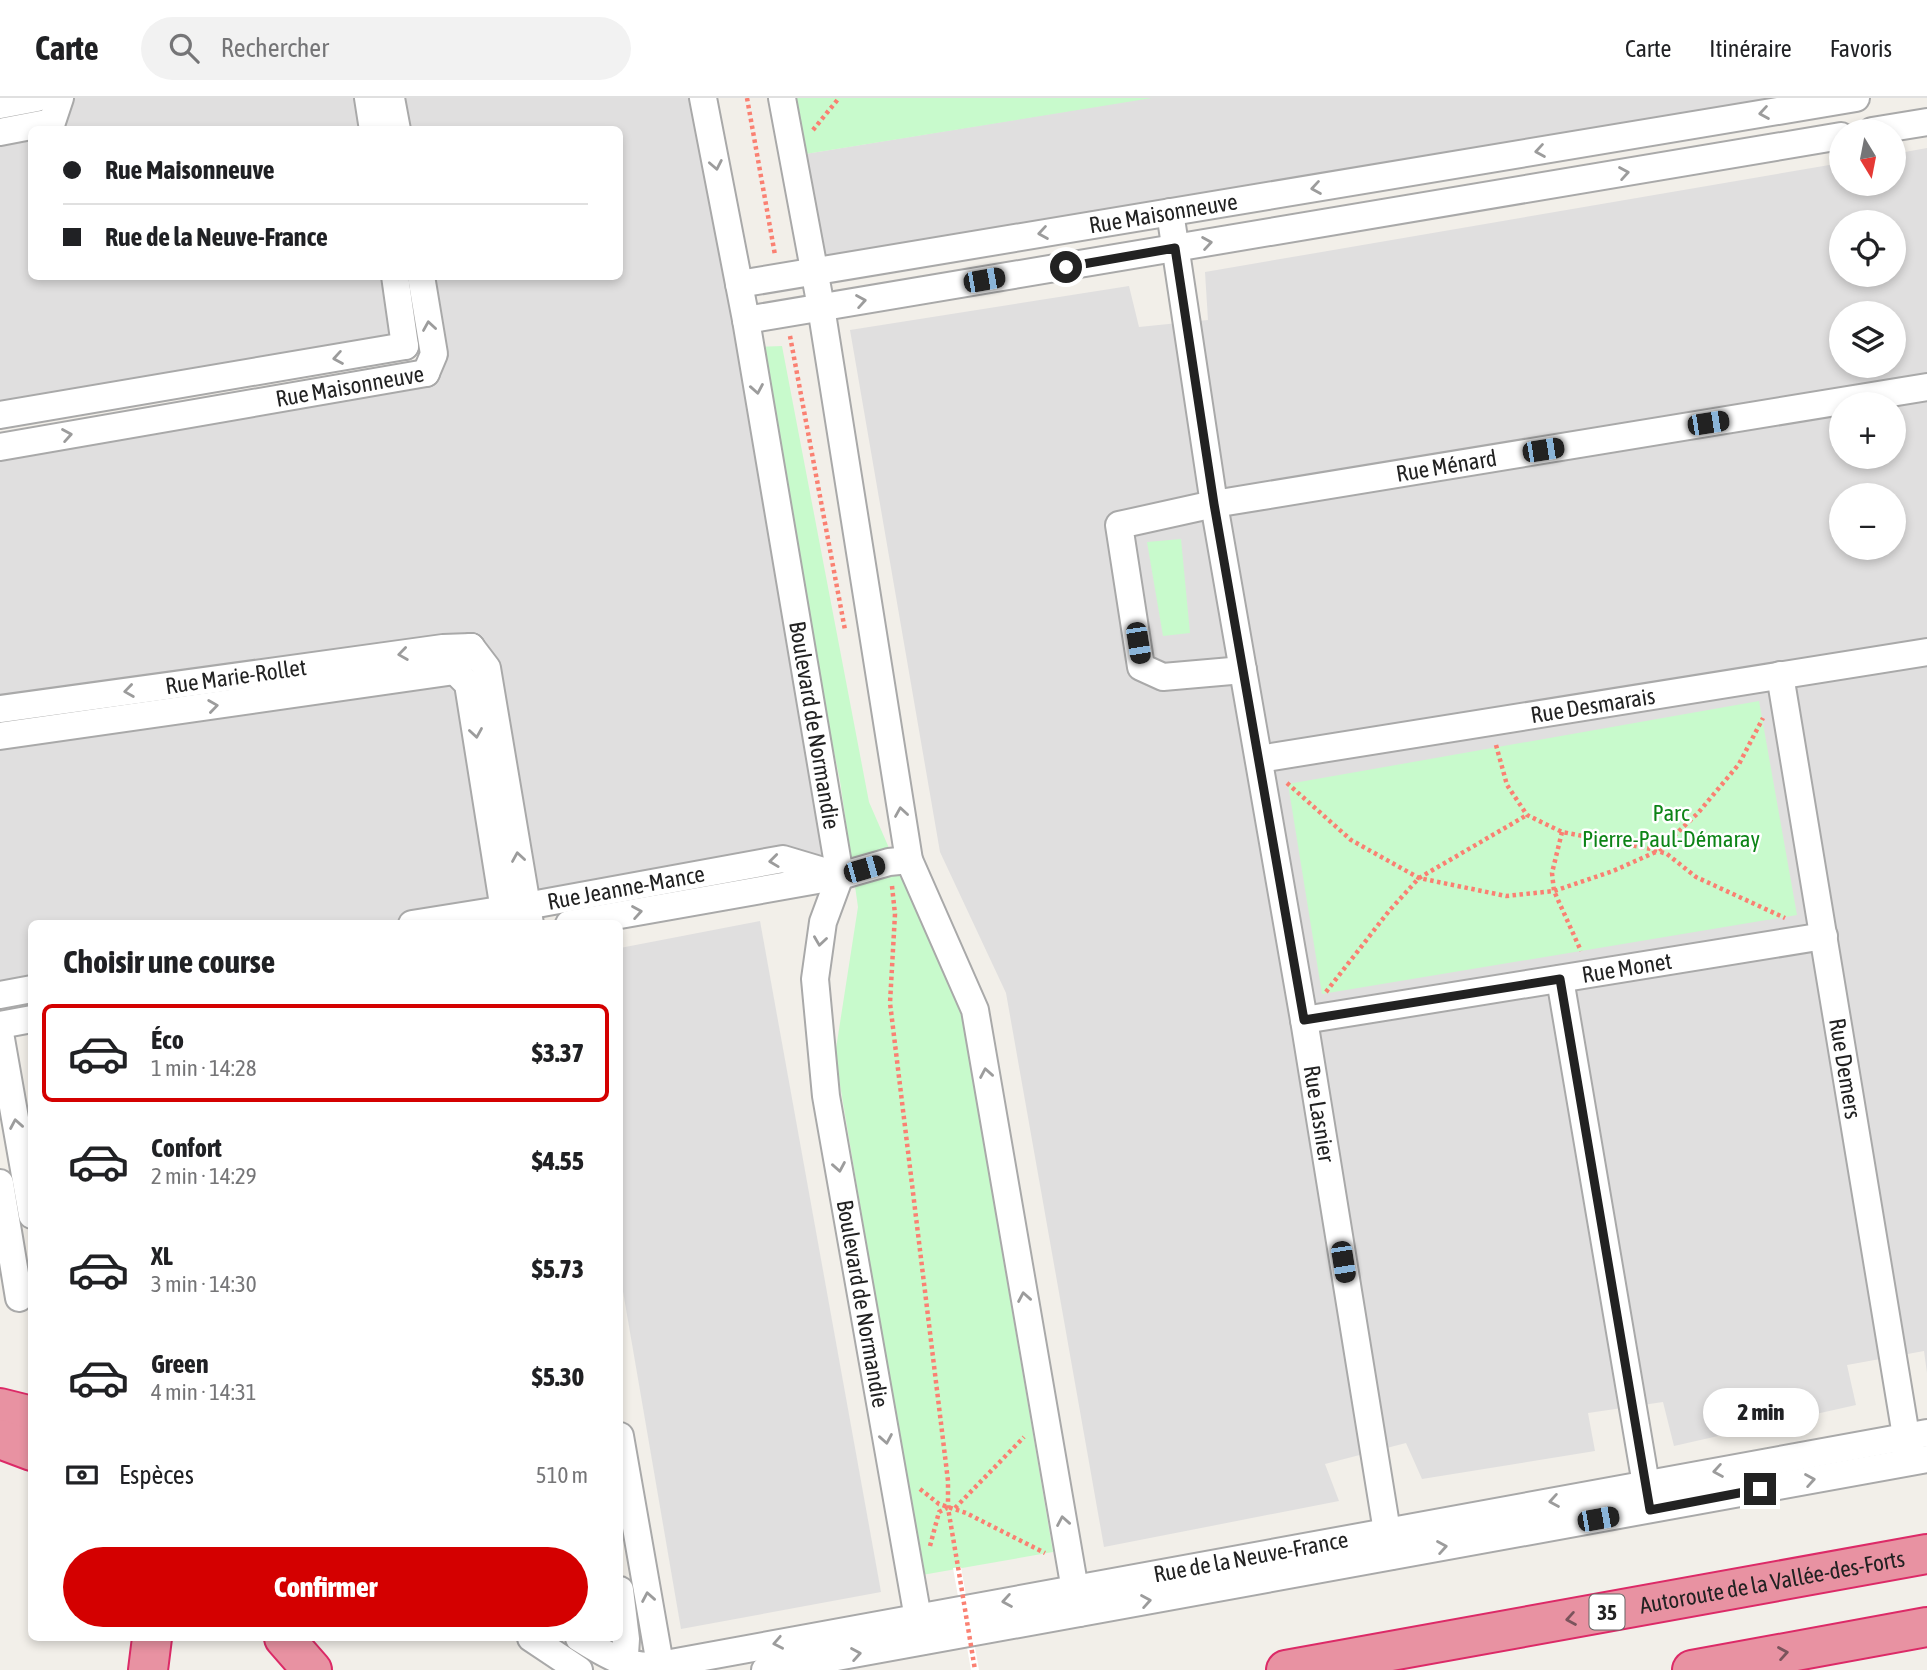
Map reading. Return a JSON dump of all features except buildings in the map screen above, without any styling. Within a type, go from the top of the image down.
[{"type":"highway","points":[[0,1408],[28,1415]]},
{"type":"highway","points":[[0,1439],[28,1450]]},
{"type":"highway","name":"Autoroute de la Vallée-des-Forts","points":[[1286,1670],[1927,1553]]},
{"type":"highway","points":[[1692,1670],[1927,1627]]},
{"type":"highway","points":[[148,1670],[152,1641]]},
{"type":"highway","points":[[287,1641],[312,1670]]},
{"type":"street","points":[[0,105],[37,98]]},
{"type":"street","points":[[368,98],[372,126]]},
{"type":"street","points":[[391,98],[396,126]]},
{"type":"street","name":"Boulevard de Normandie","points":[[703,98],[746,320],[840,876],[823,922],[815,979],[826,1096],[919,1629]]},
{"type":"street","points":[[782,98],[821,307],[899,861],[975,1010],[1076,1601]]},
{"type":"street","name":"Rue Maisonneuve","points":[[738,284],[1856,98]]},
{"type":"street","points":[[0,132],[56,110]]},
{"type":"street","points":[[1906,125],[1927,122]]},
{"type":"street","points":[[1705,123],[1712,158]]},
{"type":"street","name":"Rue Maisonneuve","points":[[746,320],[1829,138]]},
{"type":"street","points":[[1424,170],[1431,205]]},
{"type":"street","name":"Rue Lasnier","points":[[1170,212],[1214,504],[1304,1020],[1389,1544]]},
{"type":"street","points":[[397,280],[405,346]]},
{"type":"street","points":[[422,280],[434,354],[426,373]]},
{"type":"street","name":"Rue Maisonneuve","points":[[0,415],[405,346],[426,373],[0,447]]},
{"type":"street","name":"Rue Ménard","points":[[1214,504],[1927,387]]},
{"type":"street","points":[[1214,504],[1119,525],[1141,667],[1163,677],[1243,670]]},
{"type":"street","points":[[471,647],[487,668],[516,916],[468,684],[455,671],[471,647]]},
{"type":"street","name":"Rue Marie-Rollet","points":[[0,709],[443,648],[471,647]]},
{"type":"street","name":"Rue Desmarais","points":[[1259,759],[1781,679],[1927,652]]},
{"type":"street","name":"Rue Marie-Rollet","points":[[0,736],[455,671]]},
{"type":"street","name":"Rue Demers","points":[[1781,679],[1824,936],[1918,1447]]},
{"type":"street","name":"Rue Jeanne-Mance","points":[[464,920],[516,916],[783,859],[840,876]]},
{"type":"street","name":"Rue Jeanne-Mance","points":[[592,920],[840,876],[899,861]]},
{"type":"street","name":"Rue Monet","points":[[1304,1020],[1824,936]]},
{"type":"street","points":[[1560,979],[1648,1497]]},
{"type":"street","points":[[0,995],[28,990]]},
{"type":"street","points":[[0,1025],[28,1020]]},
{"type":"street","points":[[0,1033],[28,1192]]},
{"type":"street","points":[[0,1183],[16,1286]]},
{"type":"street","name":"Rue de la Neuve-France","points":[[584,1641],[624,1667],[660,1667],[919,1629],[1918,1447]]},
{"type":"street","points":[[623,1453],[660,1667]]},
{"type":"street","points":[[623,1614],[626,1639],[624,1667]]},
{"type":"street","name":"Rue de la Neuve-France","points":[[765,1670],[919,1629]]},
{"type":"street","points":[[536,1641],[579,1670]]},
{"type":"path","points":[[747,98],[779,277]]},
{"type":"path","points":[[793,156],[839,98]]},
{"type":"path","points":[[786,314],[848,643]]},
{"type":"path","points":[[1259,759],[1351,840],[1419,878],[1506,896],[1554,891],[1613,871],[1658,851],[1698,813],[1739,764],[1781,679]]},
{"type":"path","points":[[1489,722],[1507,785],[1527,815],[1562,832],[1658,851],[1696,877],[1824,936]]},
{"type":"path","points":[[1304,1020],[1389,911],[1419,878],[1527,815]]},
{"type":"path","points":[[1562,832],[1552,873],[1554,891],[1591,974]]},
{"type":"path","points":[[899,861],[890,1003],[948,1481],[948,1510],[975,1670]]},
{"type":"path","points":[[928,1558],[939,1512],[955,1508],[1027,1434]]},
{"type":"path","points":[[918,1487],[948,1510]]},
{"type":"path","points":[[955,1508],[1049,1555]]},
{"type":"shaded area","points":[[60,98],[366,98],[371,126],[31,126],[52,122]]},
{"type":"shaded area","points":[[391,98],[703,98],[840,876],[783,859],[526,906],[471,647],[0,709],[0,447],[426,373],[421,280],[623,280],[623,126],[396,126]]},
{"type":"shaded area","points":[[1147,98],[1856,98],[815,271],[793,156]]},
{"type":"shaded area","points":[[28,127],[28,280],[394,280],[405,346],[0,415],[0,132]]},
{"type":"shaded area","points":[[1927,148],[1927,1373],[1924,1351],[1847,1365],[1856,1405],[1674,1446],[1663,1402],[1588,1413],[1595,1451],[1422,1479],[1406,1443],[1325,1464],[1339,1501],[1104,1547],[1006,993],[940,852],[850,330],[1129,286],[1139,327],[1208,320],[1205,272],[1829,165],[1829,196],[1906,196],[1906,152]]},
{"type":"shaded area","points":[[455,671],[504,908],[435,920],[28,920],[28,990],[0,995],[0,736]]},
{"type":"shaded area","points":[[760,921],[881,1592],[681,1629],[623,1291],[623,947]]},
{"type":"green space","points":[[782,98],[1152,98],[793,156]]},
{"type":"green space","points":[[782,346],[869,802],[962,1016],[1053,1552],[922,1575],[835,1055],[858,907],[840,781],[750,347]]},
{"type":"green space","points":[[1181,539],[1190,633],[1163,636],[1147,542]]},
{"type":"green space","name":"Parc Pierre-Paul-Démaray","points":[[1759,701],[1797,915],[1322,994],[1288,784]]},
{"type":"pier","points":[[961,1567],[979,1670],[971,1670],[953,1568]]},
{"type":"route","points":[[1066,267],[1175,248],[1214,504],[1304,1020],[1560,979],[1650,1510],[1760,1489]]}]
